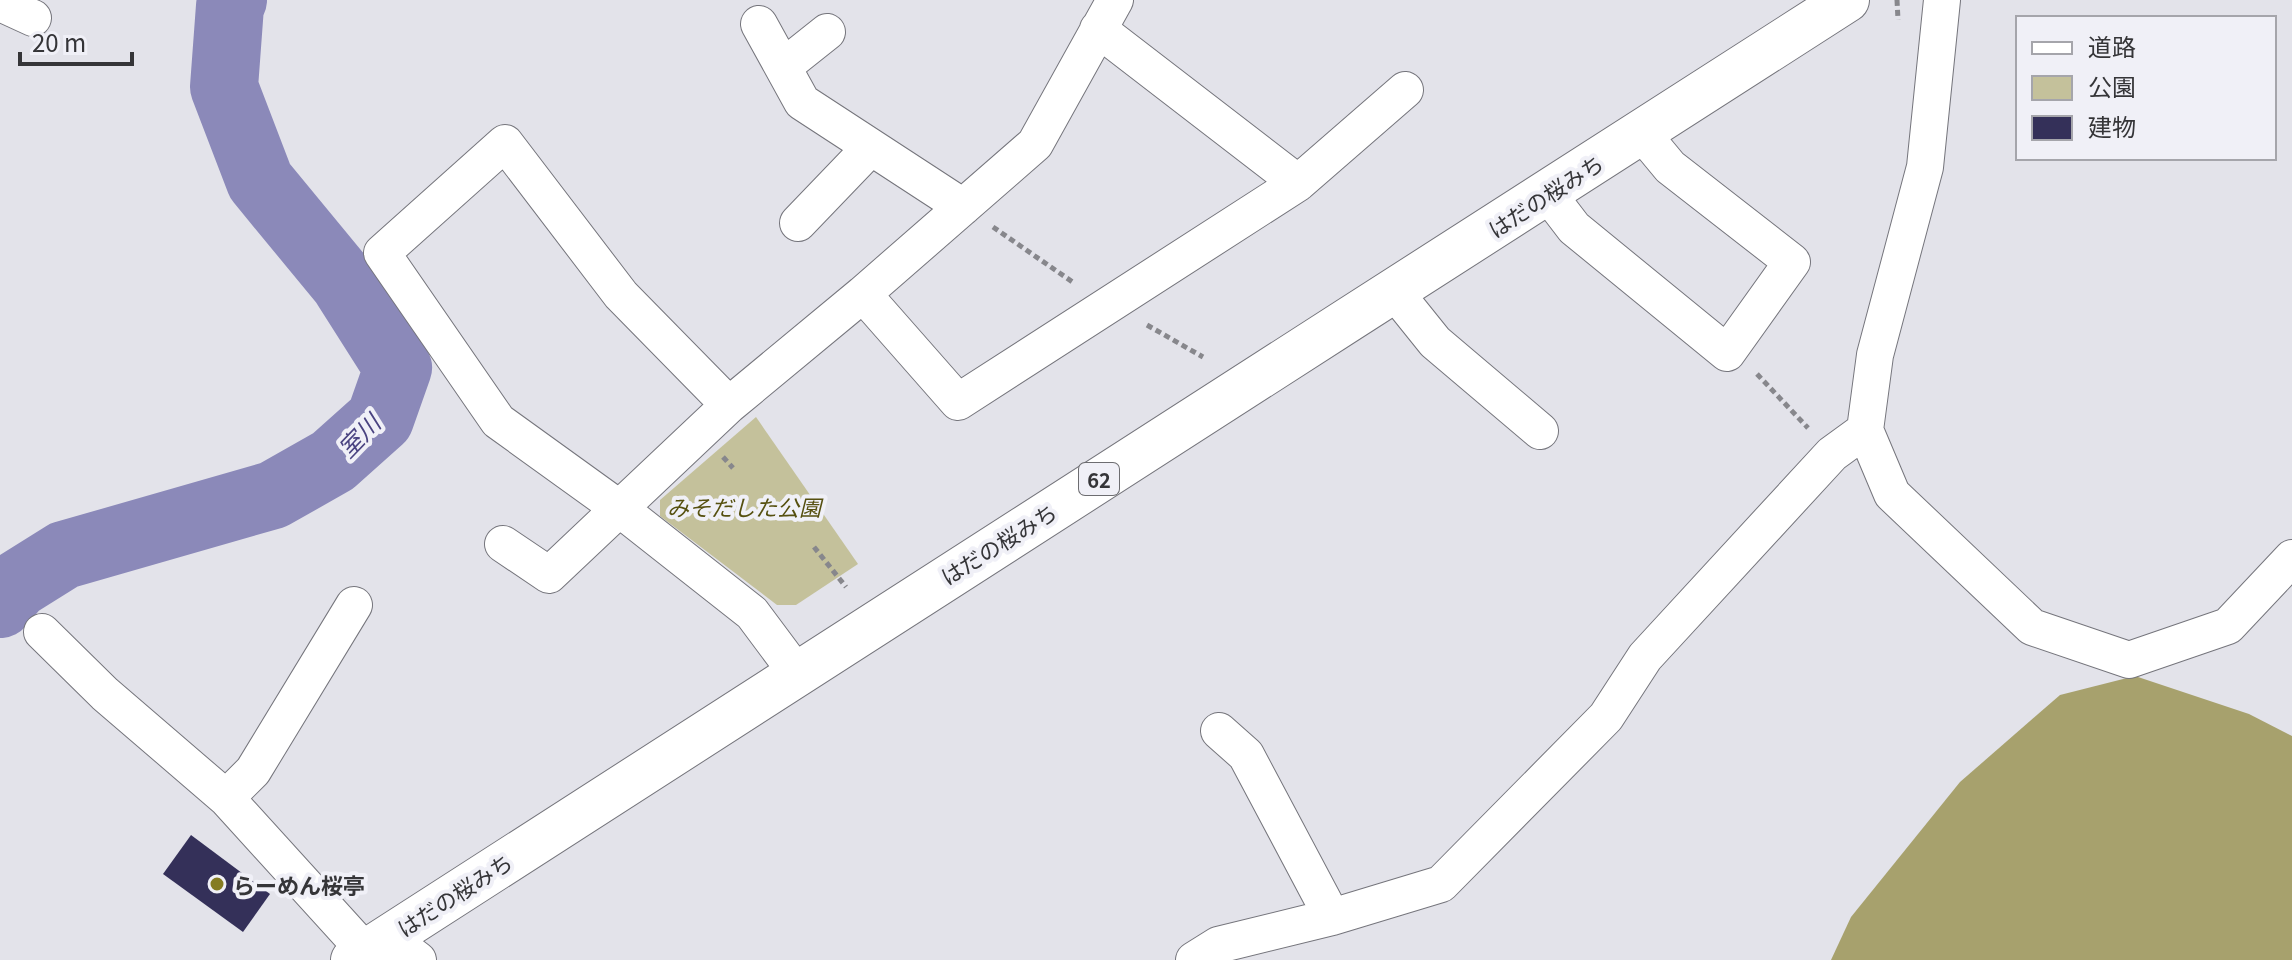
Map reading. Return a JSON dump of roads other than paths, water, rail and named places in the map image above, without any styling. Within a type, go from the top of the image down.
[{"type":"main road","name":"はだの桜みち","points":[[381,952],[796,672],[1847,0]]},
{"type":"street","points":[[1942,0],[1925,167],[1875,355],[1865,430],[1892,494],[2032,627],[2129,660],[2228,626],[2292,558]]},
{"type":"street","points":[[0,3],[33,18]]},
{"type":"street","points":[[503,544],[549,575],[729,405],[863,294],[1035,144],[1106,14],[1298,183]]},
{"type":"street","points":[[759,24],[802,102],[963,207]]},
{"type":"street","points":[[783,67],[827,32]]},
{"type":"street","points":[[863,294],[958,402],[1298,183],[1405,90]]},
{"type":"street","points":[[1548,194],[1574,228],[1727,353],[1792,262],[1670,167],[1641,132]]},
{"type":"street","points":[[729,405],[621,295],[505,143],[382,253],[498,421],[620,509],[752,613],[796,672]]},
{"type":"street","points":[[798,223],[870,148]]},
{"type":"street","points":[[1394,291],[1435,342],[1540,431]]},
{"type":"street","points":[[1194,960],[1218,945],[1332,917],[1441,884],[1606,717],[1645,657],[1832,454],[1865,430]]},
{"type":"street","points":[[226,798],[253,771],[354,605]]},
{"type":"street","points":[[42,632],[105,694],[226,798],[381,952]]},
{"type":"street","points":[[1219,731],[1257,747],[1332,917]]},
{"type":"waterway","name":"室川","points":[[0,604],[16,585],[64,555],[273,495],[333,461],[380,419],[398,368],[344,283],[260,181],[224,87],[233,0]]},
{"type":"place","name":"らーめん桜亭","points":[[217,884]]},
{"type":"park label","name":"みそだした公園","points":[[744,506]]}]
